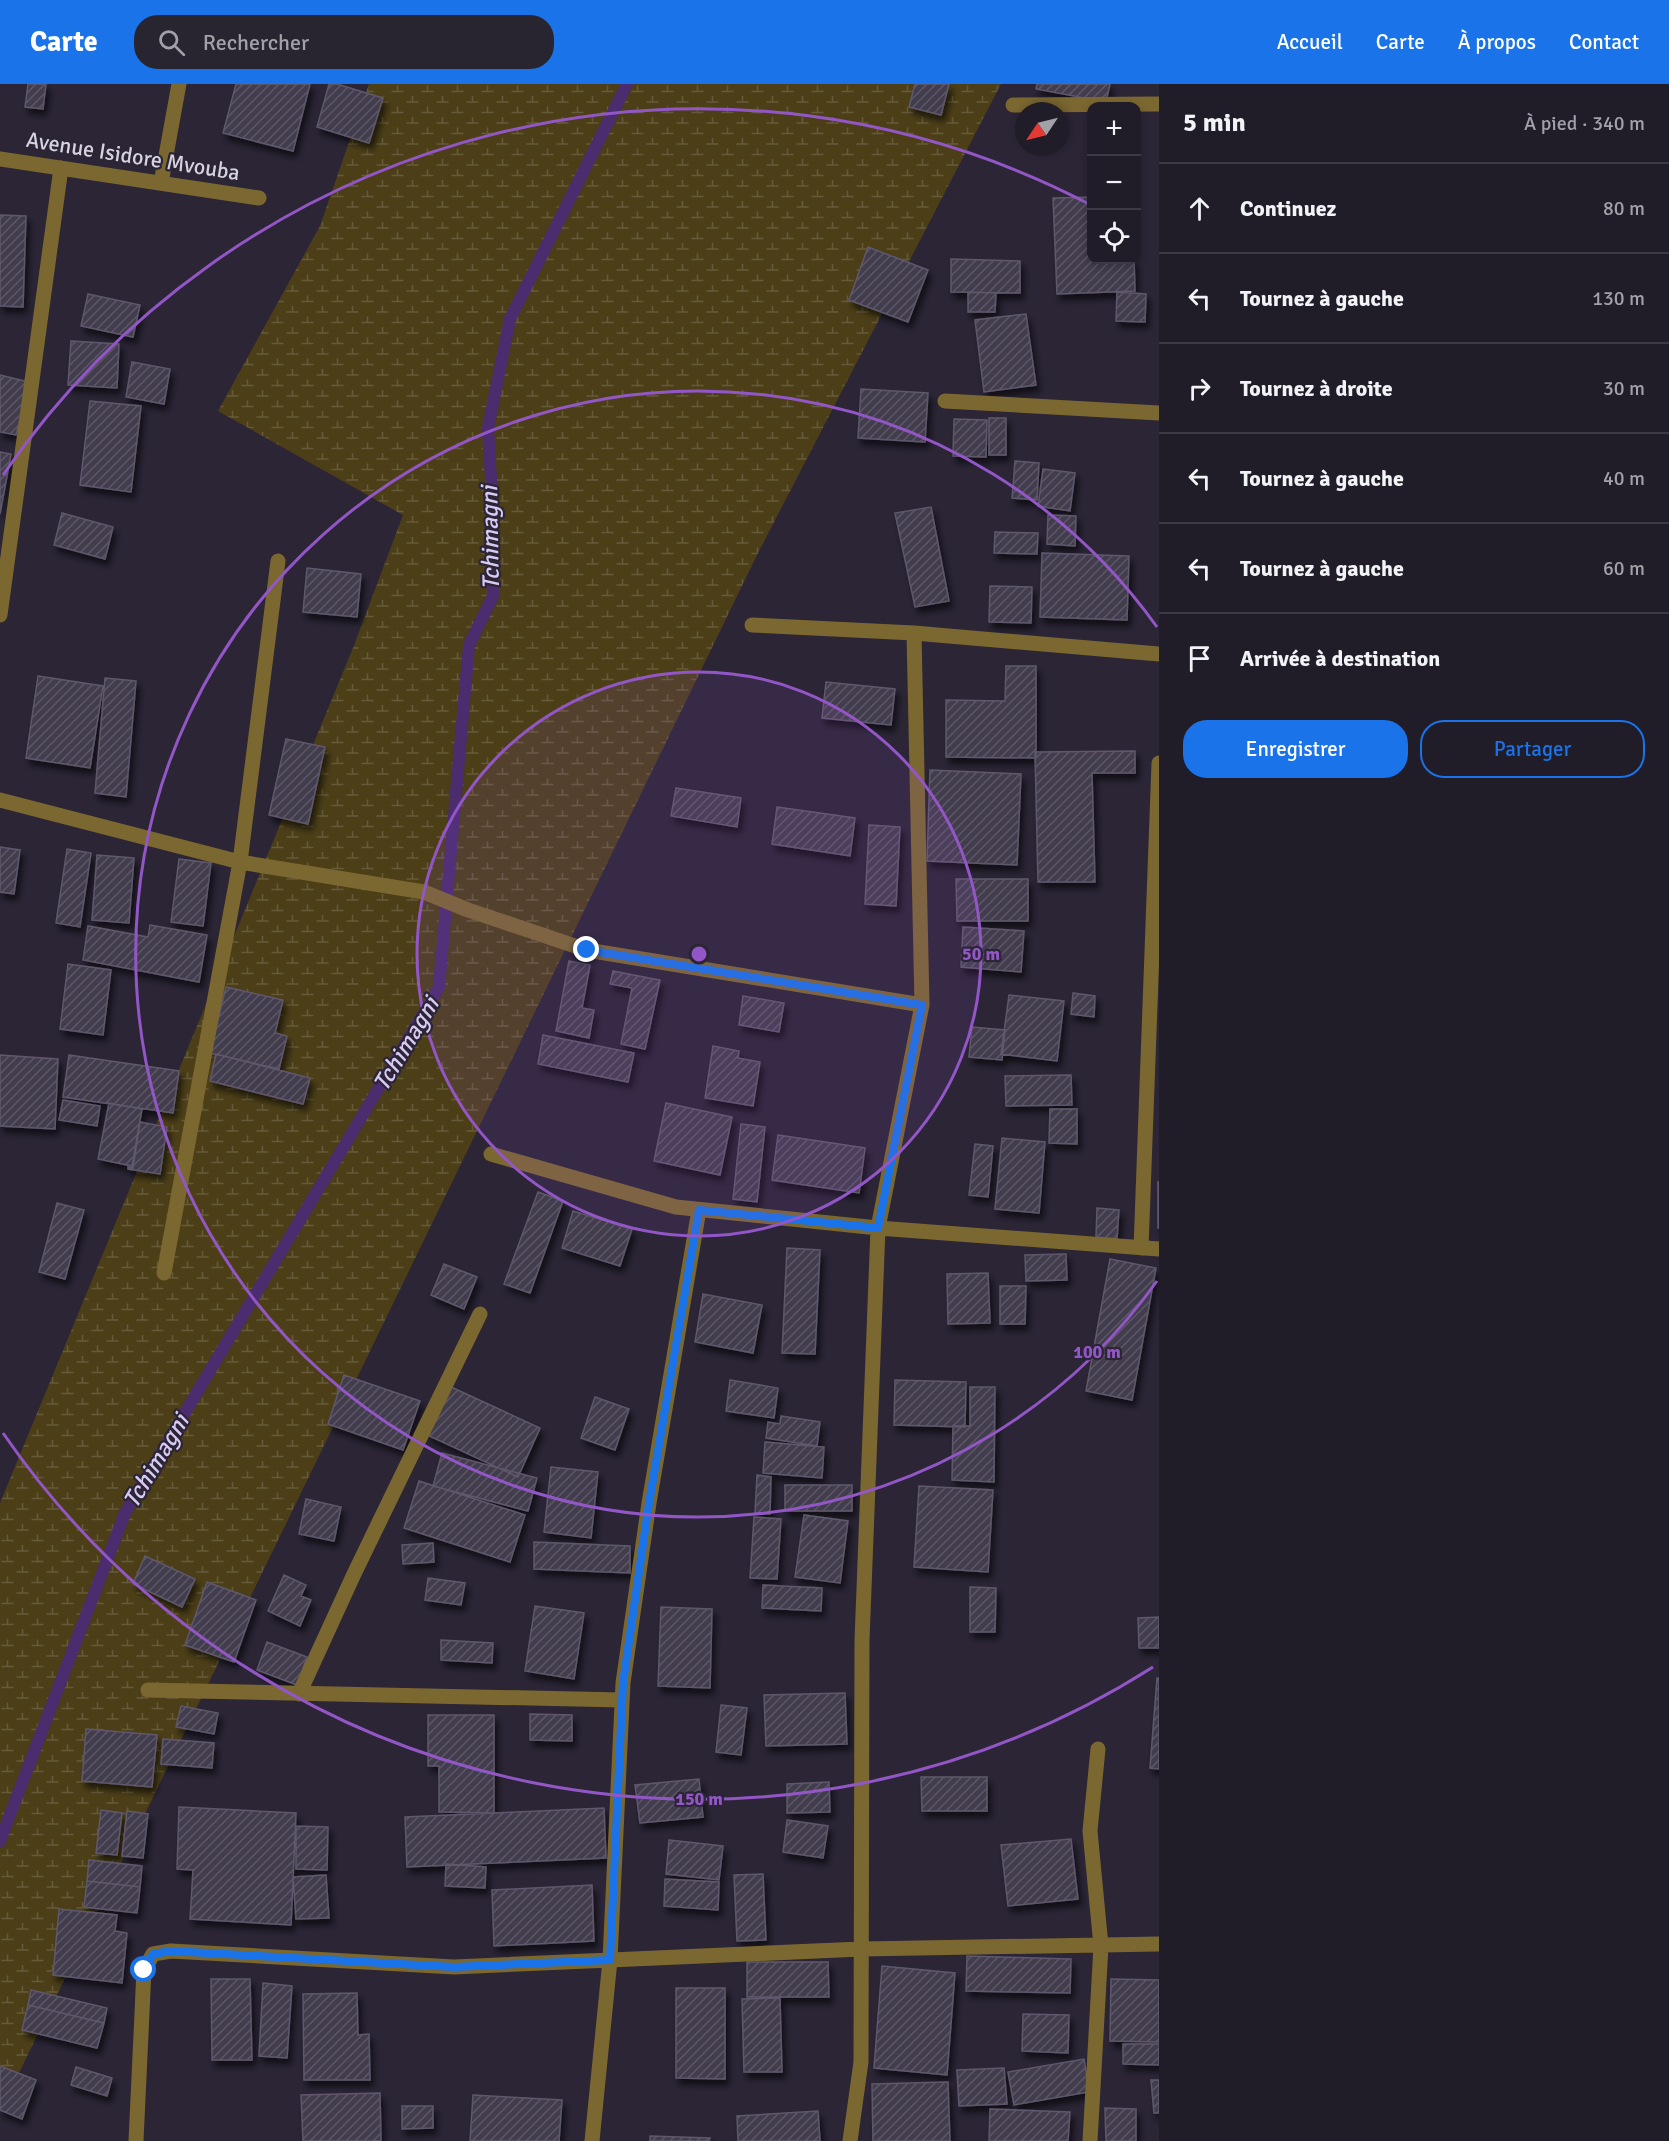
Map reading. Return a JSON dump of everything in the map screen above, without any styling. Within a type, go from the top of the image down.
[{"type":"street","points":[[161,183],[179,84]]},
{"type":"street","points":[[1013,105],[1159,104]]},
{"type":"street","name":"Avenue Isidore Mvouba","points":[[0,159],[259,198]]},
{"type":"street","points":[[0,615],[60,168]]},
{"type":"street","points":[[945,401],[1159,413]]},
{"type":"street","points":[[164,1273],[240,862],[278,561]]},
{"type":"street","points":[[752,625],[914,633],[1159,654]]},
{"type":"street","points":[[850,2141],[861,2062],[862,1641],[878,1228],[922,1005],[914,633]]},
{"type":"street","points":[[1141,1248],[1159,763]]},
{"type":"street","points":[[0,800],[240,862],[424,892],[468,910],[587,950],[922,1005]]},
{"type":"street","points":[[490,1154],[676,1208],[878,1228],[1159,1249]]},
{"type":"street","points":[[592,2141],[610,1960],[622,1700],[649,1503],[699,1210]]},
{"type":"street","points":[[299,1694],[354,1574],[480,1314]]},
{"type":"street","points":[[148,1690],[622,1700]]},
{"type":"street","points":[[1090,2141],[1101,1946],[1090,1831],[1098,1749]]},
{"type":"street","points":[[136,2141],[144,1970],[153,1954],[171,1951],[454,1967],[861,1949],[1159,1944]]},
{"type":"green space","points":[[369,84],[1001,84],[758,553],[0,2112],[0,1503],[353,648],[403,515],[218,411],[320,226]]},
{"type":"building","points":[[28,84],[46,84],[43,109],[25,107]]},
{"type":"building","points":[[236,84],[310,84],[293,151],[223,133]]},
{"type":"building","points":[[329,84],[337,84],[383,98],[369,143],[317,127]]},
{"type":"building","points":[[915,84],[949,84],[941,115],[909,107]]},
{"type":"building","points":[[1037,84],[1110,84],[1106,102],[1036,89]]},
{"type":"building","points":[[1087,197],[1087,264],[1134,264],[1135,291],[1057,294],[1053,198]]},
{"type":"building","points":[[0,215],[26,216],[23,307],[0,306]]},
{"type":"building","points":[[868,247],[928,270],[908,322],[849,300]]},
{"type":"building","points":[[951,259],[1020,261],[1020,293],[951,292]]},
{"type":"building","points":[[968,292],[996,293],[995,312],[968,312]]},
{"type":"building","points":[[1117,292],[1146,294],[1145,322],[1116,321]]},
{"type":"building","points":[[88,294],[140,305],[133,337],[81,326]]},
{"type":"building","points":[[1026,314],[1036,385],[984,392],[975,320]]},
{"type":"building","points":[[71,341],[119,344],[117,388],[68,385]]},
{"type":"building","points":[[132,362],[170,369],[164,404],[126,397]]},
{"type":"building","points":[[0,375],[29,382],[16,435],[0,432]]},
{"type":"building","points":[[861,389],[928,393],[925,442],[858,438]]},
{"type":"building","points":[[90,401],[141,406],[131,492],[80,485]]},
{"type":"building","points":[[989,418],[1006,418],[1006,455],[989,455]]},
{"type":"building","points":[[954,419],[987,420],[986,457],[953,456]]},
{"type":"building","points":[[0,452],[11,454],[0,514]]},
{"type":"building","points":[[1015,461],[1039,463],[1037,500],[1012,498]]},
{"type":"building","points":[[1043,469],[1075,473],[1070,511],[1038,506]]},
{"type":"building","points":[[931,507],[949,601],[915,607],[895,513]]},
{"type":"building","points":[[62,513],[113,527],[105,559],[54,545]]},
{"type":"building","points":[[1048,515],[1076,516],[1075,546],[1047,544]]},
{"type":"building","points":[[995,532],[1038,533],[1037,554],[994,553]]},
{"type":"building","points":[[1042,553],[1129,556],[1127,620],[1040,617]]},
{"type":"building","points":[[307,568],[361,574],[357,617],[303,612]]},
{"type":"building","points":[[990,586],[1032,587],[1031,623],[989,622]]},
{"type":"building","points":[[1006,666],[1036,666],[1036,758],[946,757],[946,700],[1005,701]]},
{"type":"building","points":[[38,676],[103,686],[90,768],[26,758]]},
{"type":"building","points":[[105,678],[136,681],[126,797],[95,793]]},
{"type":"building","points":[[826,682],[895,689],[891,725],[822,718]]},
{"type":"building","points":[[286,739],[325,747],[308,824],[269,815]]},
{"type":"building","points":[[1135,751],[1135,773],[1092,773],[1095,882],[1038,882],[1035,752]]},
{"type":"building","points":[[930,770],[1021,774],[1017,865],[927,861]]},
{"type":"building","points":[[676,788],[741,798],[737,827],[671,816]]},
{"type":"building","points":[[777,807],[855,818],[850,856],[772,844]]},
{"type":"building","points":[[869,825],[900,827],[896,906],[865,904]]},
{"type":"building","points":[[0,847],[20,850],[14,894],[0,892]]},
{"type":"building","points":[[67,849],[91,853],[80,927],[56,923]]},
{"type":"building","points":[[97,855],[134,858],[129,923],[92,920]]},
{"type":"building","points":[[179,859],[211,863],[203,926],[171,922]]},
{"type":"building","points":[[956,879],[1028,879],[1028,921],[957,921]]},
{"type":"building","points":[[150,925],[207,935],[199,982],[83,960],[88,926],[148,937]]},
{"type":"building","points":[[963,927],[1024,931],[1021,972],[961,967]]},
{"type":"building","points":[[569,961],[590,965],[582,1008],[594,1010],[589,1038],[556,1031]]},
{"type":"building","points":[[68,964],[111,970],[103,1035],[60,1029]]},
{"type":"building","points":[[613,971],[660,980],[645,1049],[621,1044],[632,988],[610,984]]},
{"type":"building","points":[[226,987],[283,1000],[275,1033],[287,1036],[279,1069],[210,1053]]},
{"type":"building","points":[[1073,993],[1095,996],[1094,1017],[1071,1014]]},
{"type":"building","points":[[1009,995],[1064,1001],[1057,1061],[1001,1054]]},
{"type":"building","points":[[743,996],[784,1003],[779,1032],[739,1025]]},
{"type":"building","points":[[972,1027],[1005,1030],[1002,1060],[969,1057]]},
{"type":"building","points":[[543,1035],[634,1053],[628,1082],[538,1064]]},
{"type":"building","points":[[713,1046],[739,1051],[738,1058],[760,1062],[753,1106],[705,1098]]},
{"type":"building","points":[[216,1054],[310,1078],[303,1104],[210,1081]]},
{"type":"building","points":[[0,1055],[58,1059],[55,1129],[0,1126]]},
{"type":"building","points":[[69,1055],[179,1071],[173,1113],[63,1097]]},
{"type":"building","points":[[1071,1075],[1072,1105],[1006,1106],[1005,1076]]},
{"type":"building","points":[[63,1100],[100,1106],[97,1126],[59,1120]]},
{"type":"building","points":[[109,1103],[142,1109],[132,1166],[98,1159]]},
{"type":"building","points":[[666,1103],[732,1117],[720,1175],[654,1161]]},
{"type":"building","points":[[1050,1109],[1077,1109],[1077,1144],[1049,1143]]},
{"type":"building","points":[[140,1122],[167,1127],[160,1174],[128,1169],[128,1167],[133,1168]]},
{"type":"building","points":[[741,1124],[765,1127],[757,1202],[733,1199]]},
{"type":"building","points":[[778,1135],[865,1148],[859,1193],[772,1180]]},
{"type":"building","points":[[1002,1138],[1045,1142],[1039,1213],[995,1209]]},
{"type":"building","points":[[975,1144],[993,1146],[988,1197],[969,1195]]},
{"type":"building","points":[[1159,1182],[1159,1228],[1158,1228]]},
{"type":"building","points":[[538,1192],[563,1201],[530,1293],[504,1284]]},
{"type":"building","points":[[57,1203],[84,1210],[65,1279],[39,1272]]},
{"type":"building","points":[[1097,1208],[1119,1210],[1117,1239],[1096,1237]]},
{"type":"building","points":[[573,1211],[632,1229],[620,1266],[562,1248]]},
{"type":"building","points":[[787,1248],[820,1250],[815,1354],[782,1353]]},
{"type":"building","points":[[1066,1254],[1067,1280],[1026,1281],[1025,1255]]},
{"type":"building","points":[[1110,1259],[1156,1268],[1132,1400],[1086,1391]]},
{"type":"building","points":[[444,1264],[477,1277],[464,1309],[431,1295]]},
{"type":"building","points":[[988,1273],[990,1323],[948,1324],[947,1274]]},
{"type":"building","points":[[1000,1286],[1026,1286],[1025,1324],[1000,1324]]},
{"type":"building","points":[[703,1294],[762,1305],[753,1353],[695,1342]]},
{"type":"building","points":[[344,1375],[420,1401],[403,1450],[328,1424]]},
{"type":"building","points":[[730,1380],[778,1388],[774,1418],[726,1411]]},
{"type":"building","points":[[895,1380],[966,1382],[965,1427],[894,1425]]},
{"type":"building","points":[[449,1386],[540,1428],[518,1477],[427,1435]]},
{"type":"building","points":[[970,1387],[995,1387],[994,1482],[952,1480],[953,1426],[970,1426]]},
{"type":"building","points":[[595,1397],[629,1409],[615,1450],[581,1438]]},
{"type":"building","points":[[781,1416],[820,1422],[817,1446],[766,1438],[768,1422],[780,1424]]},
{"type":"building","points":[[765,1442],[824,1447],[822,1478],[763,1473]]},
{"type":"building","points":[[442,1453],[537,1478],[528,1511],[433,1486]]},
{"type":"building","points":[[551,1467],[598,1472],[591,1538],[544,1532]]},
{"type":"building","points":[[757,1475],[771,1477],[770,1514],[755,1513]]},
{"type":"building","points":[[419,1481],[525,1515],[510,1562],[404,1528]]},
{"type":"building","points":[[785,1485],[852,1485],[852,1511],[785,1511]]},
{"type":"building","points":[[919,1486],[993,1490],[988,1572],[914,1567]]},
{"type":"building","points":[[306,1499],[341,1507],[334,1541],[299,1534]]},
{"type":"building","points":[[804,1515],[848,1521],[840,1583],[795,1577]]},
{"type":"building","points":[[754,1517],[781,1519],[777,1579],[750,1578]]},
{"type":"building","points":[[534,1542],[630,1546],[630,1573],[534,1569]]},
{"type":"building","points":[[433,1543],[434,1562],[403,1564],[402,1545]]},
{"type":"building","points":[[145,1556],[195,1579],[182,1607],[133,1584]]},
{"type":"building","points":[[284,1575],[306,1585],[301,1596],[311,1600],[300,1626],[268,1611]]},
{"type":"building","points":[[428,1578],[465,1583],[461,1605],[425,1600]]},
{"type":"building","points":[[207,1582],[256,1600],[234,1662],[185,1645]]},
{"type":"building","points":[[763,1585],[822,1588],[821,1611],[762,1608]]},
{"type":"building","points":[[970,1587],[996,1588],[995,1632],[970,1632]]},
{"type":"building","points":[[535,1606],[584,1613],[574,1679],[525,1671]]},
{"type":"building","points":[[661,1607],[712,1609],[710,1688],[658,1686]]},
{"type":"building","points":[[1159,1617],[1159,1648],[1139,1648],[1138,1618]]},
{"type":"building","points":[[441,1640],[493,1643],[492,1663],[441,1660]]},
{"type":"building","points":[[267,1642],[307,1657],[297,1685],[257,1670]]},
{"type":"building","points":[[1157,1678],[1159,1678],[1159,1769],[1150,1768]]},
{"type":"building","points":[[845,1693],[847,1744],[766,1746],[764,1695]]},
{"type":"building","points":[[721,1705],[747,1708],[741,1755],[716,1752]]},
{"type":"building","points":[[181,1706],[218,1713],[214,1734],[176,1727]]},
{"type":"building","points":[[530,1714],[572,1715],[572,1741],[530,1740]]},
{"type":"building","points":[[428,1715],[494,1715],[494,1813],[439,1812],[439,1766],[428,1766]]},
{"type":"building","points":[[86,1729],[157,1735],[152,1787],[82,1781]]},
{"type":"building","points":[[163,1739],[214,1743],[212,1768],[161,1764]]},
{"type":"building","points":[[921,1777],[987,1777],[987,1811],[922,1811]]},
{"type":"building","points":[[699,1779],[703,1817],[640,1823],[635,1785]]},
{"type":"building","points":[[829,1782],[830,1812],[787,1813],[787,1784]]},
{"type":"building","points":[[179,1807],[296,1813],[291,1925],[190,1919],[193,1870],[177,1869]]},
{"type":"building","points":[[604,1808],[606,1858],[407,1867],[405,1817]]},
{"type":"building","points":[[101,1810],[122,1813],[117,1855],[96,1853]]},
{"type":"building","points":[[127,1811],[148,1814],[143,1858],[122,1856]]},
{"type":"building","points":[[787,1820],[828,1826],[823,1858],[783,1852]]},
{"type":"building","points":[[296,1826],[328,1827],[327,1870],[296,1869]]},
{"type":"building","points":[[1071,1839],[1078,1899],[1008,1906],[1001,1845]]},
{"type":"building","points":[[669,1840],[723,1846],[719,1880],[666,1874]]},
{"type":"building","points":[[89,1860],[142,1866],[140,1887],[87,1881]]},
{"type":"building","points":[[446,1864],[486,1867],[485,1888],[445,1886]]},
{"type":"building","points":[[763,1874],[766,1940],[737,1941],[734,1875]]},
{"type":"building","points":[[326,1875],[329,1918],[296,1919],[293,1877]]},
{"type":"building","points":[[665,1879],[719,1882],[718,1910],[664,1906]]},
{"type":"building","points":[[87,1881],[140,1887],[137,1913],[84,1907]]},
{"type":"building","points":[[592,1885],[594,1941],[494,1946],[492,1890]]},
{"type":"building","points":[[59,1909],[117,1915],[115,1931],[127,1933],[122,1983],[53,1975]]},
{"type":"building","points":[[967,1956],[1071,1959],[1070,1993],[966,1991]]},
{"type":"building","points":[[747,1962],[828,1962],[829,1997],[747,1997]]},
{"type":"building","points":[[882,1966],[955,1973],[947,2075],[874,2068]]},
{"type":"building","points":[[211,1979],[250,1979],[252,2060],[212,2060]]},
{"type":"building","points":[[1111,1979],[1159,1980],[1159,2042],[1110,2041]]},
{"type":"building","points":[[263,1983],[292,1986],[287,2058],[259,2056]]},
{"type":"building","points":[[676,1988],[725,1988],[725,2079],[676,2078]]},
{"type":"building","points":[[31,1990],[107,2008],[104,2023],[28,2005]]},
{"type":"building","points":[[357,1993],[358,2035],[369,2034],[370,2080],[304,2080],[303,1994]]},
{"type":"building","points":[[780,1998],[782,2072],[744,2072],[742,1999]]},
{"type":"building","points":[[28,2005],[104,2023],[97,2048],[22,2030]]},
{"type":"building","points":[[1023,2014],[1069,2015],[1068,2053],[1022,2051]]},
{"type":"building","points":[[1123,2044],[1159,2044],[1159,2065],[1123,2064]]},
{"type":"building","points":[[1084,2059],[1089,2092],[1014,2105],[1008,2072]]},
{"type":"building","points":[[0,2066],[36,2080],[22,2119],[0,2110]]},
{"type":"building","points":[[76,2067],[112,2078],[107,2096],[71,2085]]},
{"type":"building","points":[[1004,2068],[1007,2104],[959,2106],[957,2070]]},
{"type":"building","points":[[1151,2080],[1159,2080],[1159,2113],[1154,2113]]},
{"type":"building","points":[[948,2082],[950,2141],[873,2141],[872,2084]]},
{"type":"building","points":[[380,2093],[381,2141],[303,2141],[301,2095]]},
{"type":"building","points":[[473,2095],[562,2100],[559,2141],[470,2141]]},
{"type":"building","points":[[402,2106],[433,2106],[433,2128],[402,2129]]},
{"type":"building","points":[[1105,2108],[1136,2109],[1136,2141],[1106,2141]]},
{"type":"building","points":[[990,2109],[1070,2112],[1068,2141],[989,2141]]},
{"type":"building","points":[[818,2111],[820,2141],[738,2141],[737,2116]]},
{"type":"building","points":[[650,2136],[710,2138],[709,2141],[650,2141]]},
{"type":"waterway","name":"Tchimagni","points":[[0,1841],[125,1513],[439,987],[469,645],[493,596],[494,531],[488,428],[510,319],[627,84]]},
{"type":"route","points":[[144,1970],[153,1954],[171,1951],[454,1967],[610,1960],[623,1683],[649,1503],[699,1210],[878,1228],[922,1005],[587,950]]}]
